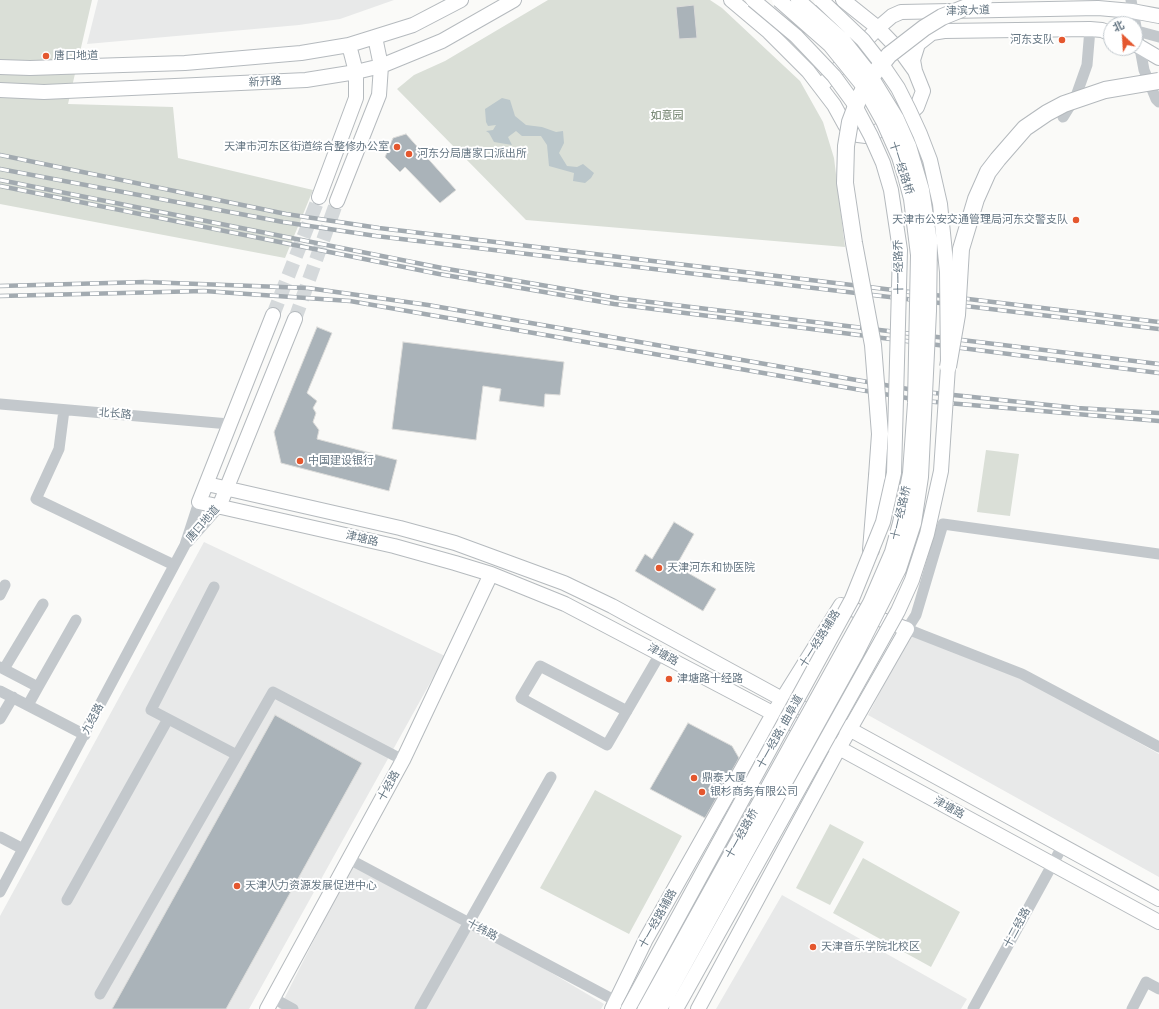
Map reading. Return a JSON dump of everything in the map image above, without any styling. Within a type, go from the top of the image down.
[{"type":"highway","points":[[870,558],[880,434],[873,345],[845,183],[846,146],[850,122],[859,98],[868,81],[889,55],[924,28],[942,17],[984,0]]},
{"type":"highway","points":[[948,367],[957,315],[961,249],[976,199],[988,172],[1025,128],[1047,113],[1064,104],[1105,90],[1159,81]]},
{"type":"main road","points":[[0,67],[30,68],[185,63],[301,53],[348,44],[413,25],[461,0]]},
{"type":"main road","name":"新开路","points":[[0,90],[44,92],[298,80],[356,72],[381,66],[442,41],[514,0]]},
{"type":"main road","points":[[731,0],[785,47],[834,105],[845,125],[858,135],[866,136],[892,125],[906,117],[917,107],[923,92],[914,71],[902,53],[878,28],[846,2]]},
{"type":"main road","name":"十一经路乔","points":[[753,0],[796,36],[834,76],[853,102],[874,143],[891,190],[900,250],[896,440],[890,494],[883,522],[870,558]]},
{"type":"main road","name":"十一经路桥","points":[[645,1009],[870,603],[892,552],[900,523],[910,473],[915,403],[918,256],[911,199],[905,176],[899,157],[883,120],[864,87],[830,45],[779,0]]},
{"type":"main road","name":"十一经路桥","points":[[660,1009],[856,654],[899,569],[914,523],[921,477],[924,438],[930,271],[930,242],[922,190],[909,146],[897,119],[867,70],[844,42],[798,0]]},
{"type":"main road","points":[[676,1009],[898,611],[912,580],[932,515],[941,471],[948,367],[947,272],[940,204],[928,154],[898,88],[881,63],[863,40],[821,0]]},
{"type":"main road","name":"津滨大道","points":[[846,2],[871,13],[1098,8],[1132,5],[1159,16]]},
{"type":"main road","points":[[820,87],[878,28],[892,16],[901,12]]},
{"type":"main road","name":"津滨大道","points":[[914,71],[913,60],[918,44],[932,33],[944,31],[1103,30]]},
{"type":"main road","points":[[337,202],[379,95],[381,66],[375,37]]},
{"type":"main road","points":[[319,196],[356,98],[356,72],[348,44]]},
{"type":"main road","points":[[1143,45],[1159,58]]},
{"type":"main road","name":"唐口地道","points":[[199,502],[273,315]]},
{"type":"main road","name":"唐口地道","points":[[219,507],[295,319]]},
{"type":"main road","name":"津塘路","points":[[207,484],[455,542],[564,583],[592,596],[782,699],[851,730],[1159,899]]},
{"type":"main road","name":"津塘路","points":[[199,502],[394,546],[491,574],[566,604],[840,748],[1159,922]]},
{"type":"main road","name":"十一经路; 曲阜道","points":[[628,1009],[852,599],[870,558]]},
{"type":"main road","name":"十经路","points":[[270,1004],[403,760],[491,574]]},
{"type":"main road","name":"十一经路辅路","points":[[614,1005],[646,939],[773,714],[841,605],[907,629]]},
{"type":"main road","points":[[698,1009],[840,748],[907,629]]},
{"type":"street","points":[[1132,5],[1134,16]]},
{"type":"street","points":[[1063,117],[1076,96],[1087,65],[1090,30]]},
{"type":"street","points":[[1143,39],[1159,37]]},
{"type":"street","points":[[1141,56],[1147,80],[1156,100],[1159,102]]},
{"type":"street","name":"北长路","points":[[0,404],[229,424]]},
{"type":"street","points":[[64,410],[59,449],[36,499],[174,565]]},
{"type":"street","name":"唐口地道","points":[[185,545],[199,502]]},
{"type":"street","name":"唐口地道","points":[[185,545],[219,507]]},
{"type":"street","points":[[1159,554],[943,524],[916,615],[907,629],[1022,674],[1159,747]]},
{"type":"street","name":"九经路","points":[[0,892],[185,545]]},
{"type":"street","name":"十经路","points":[[491,574],[499,558]]},
{"type":"street","points":[[214,587],[151,710],[237,755]]},
{"type":"street","points":[[38,687],[2,668],[43,604]]},
{"type":"street","points":[[28,706],[76,620]]},
{"type":"street","points":[[627,711],[540,666],[521,698],[607,745],[627,711],[660,654]]},
{"type":"street","points":[[0,691],[85,735]]},
{"type":"street","points":[[100,994],[273,692],[403,760]]},
{"type":"street","points":[[0,719],[13,697]]},
{"type":"street","points":[[67,900],[168,719]]},
{"type":"street","points":[[420,1009],[551,777]]},
{"type":"street","points":[[0,837],[23,849]]},
{"type":"street","name":"十二经路","points":[[973,1009],[1062,846]]},
{"type":"street","name":"十纬路","points":[[349,859],[468,923],[614,1005]]},
{"type":"street","points":[[1132,1009],[1146,982],[1159,989]]},
{"type":"street","points":[[270,1004],[293,1009]]},
{"type":"shaded area","points":[[98,0],[394,0],[340,19],[299,25],[87,44]]},
{"type":"shaded area","points":[[502,98],[510,100],[515,116],[526,125],[542,127],[556,132],[563,131],[564,143],[559,153],[567,166],[577,167],[583,164],[594,173],[591,178],[585,183],[573,181],[574,173],[549,166],[547,145],[541,136],[522,136],[516,131],[508,137],[512,145],[494,142],[489,133],[486,131],[493,130],[496,125],[488,126],[486,122],[485,109]]},
{"type":"shaded area","points":[[204,542],[445,656],[249,1009],[0,1009],[0,916]]},
{"type":"shaded area","points":[[915,626],[1021,677],[1159,754],[1159,877],[868,715]]},
{"type":"shaded area","points":[[356,857],[604,1004],[601,1009],[279,1009]]},
{"type":"shaded area","name":"天津音乐学院北校区","points":[[782,895],[967,999],[961,1009],[716,1009]]},
{"type":"green space","points":[[0,0],[92,0],[68,104],[173,107],[178,158],[313,190],[285,258],[0,204]]},
{"type":"green space","name":"如意园","points":[[548,0],[710,0],[722,8],[800,81],[823,122],[834,158],[845,247],[526,220],[397,89],[414,75],[445,61]]},
{"type":"green space","points":[[986,450],[1019,454],[1010,516],[977,512]]},
{"type":"green space","points":[[595,790],[682,836],[629,934],[540,888]]},
{"type":"green space","points":[[830,824],[864,842],[830,905],[796,888]]},
{"type":"green space","points":[[863,858],[960,912],[931,967],[833,913]]},
{"type":"building","points":[[694,5],[697,38],[679,39],[676,7]]},
{"type":"building","points":[[406,134],[456,190],[440,203],[405,167],[400,172],[385,157],[393,138]]},
{"type":"building","points":[[317,327],[332,333],[307,393],[317,401],[313,408],[316,413],[313,422],[319,430],[317,439],[397,460],[389,491],[281,463],[274,432]]},
{"type":"building","points":[[403,342],[564,362],[560,395],[545,394],[544,407],[499,401],[501,389],[483,386],[476,440],[392,429]]},
{"type":"building","name":"天津河东和协医院","points":[[674,522],[694,534],[676,566],[716,589],[703,611],[635,571],[645,554],[652,559]]},
{"type":"building","name":"天津人力资源发展促进中心","points":[[275,715],[362,763],[226,1009],[112,1009]]},
{"type":"building","name":"鼎泰大厦","points":[[688,723],[732,746],[739,758],[705,818],[650,789]]},
{"type":"tunnel","points":[[273,315],[319,197]]},
{"type":"tunnel","points":[[295,319],[337,201]]},
{"type":"railway","points":[[0,155],[286,214],[379,228],[1159,322]]},
{"type":"railway","points":[[0,169],[283,222],[376,236],[1159,329]]},
{"type":"railway","points":[[0,180],[442,268],[617,298],[1159,364]]},
{"type":"railway","points":[[0,186],[439,274],[614,304],[1159,373]]},
{"type":"railway","points":[[0,286],[145,282],[308,288],[428,305],[925,392],[1077,408],[1159,413]]},
{"type":"railway","points":[[0,296],[204,291],[350,301],[924,401],[1159,421]]},
{"type":"place","name":"河东支队","points":[[1062,40]]},
{"type":"place","name":"唐口地道","points":[[46,56]]},
{"type":"place","name":"天津市河东区街道综合整修办公室","points":[[397,147]]},
{"type":"place","name":"河东分局唐家口派出所","points":[[409,154]]},
{"type":"place","name":"天津市公安交通管理局河东交警支队","points":[[1076,220]]},
{"type":"place","name":"中国建设银行","points":[[300,461]]},
{"type":"place","name":"天津河东和协医院","points":[[659,568]]},
{"type":"place","name":"津塘路十经路","points":[[669,679]]},
{"type":"place","name":"鼎泰大厦","points":[[694,778]]},
{"type":"place","name":"银杉商务有限公司","points":[[702,792]]},
{"type":"place","name":"天津人力资源发展促进中心","points":[[237,886]]},
{"type":"place","name":"天津音乐学院北校区","points":[[813,947]]}]
